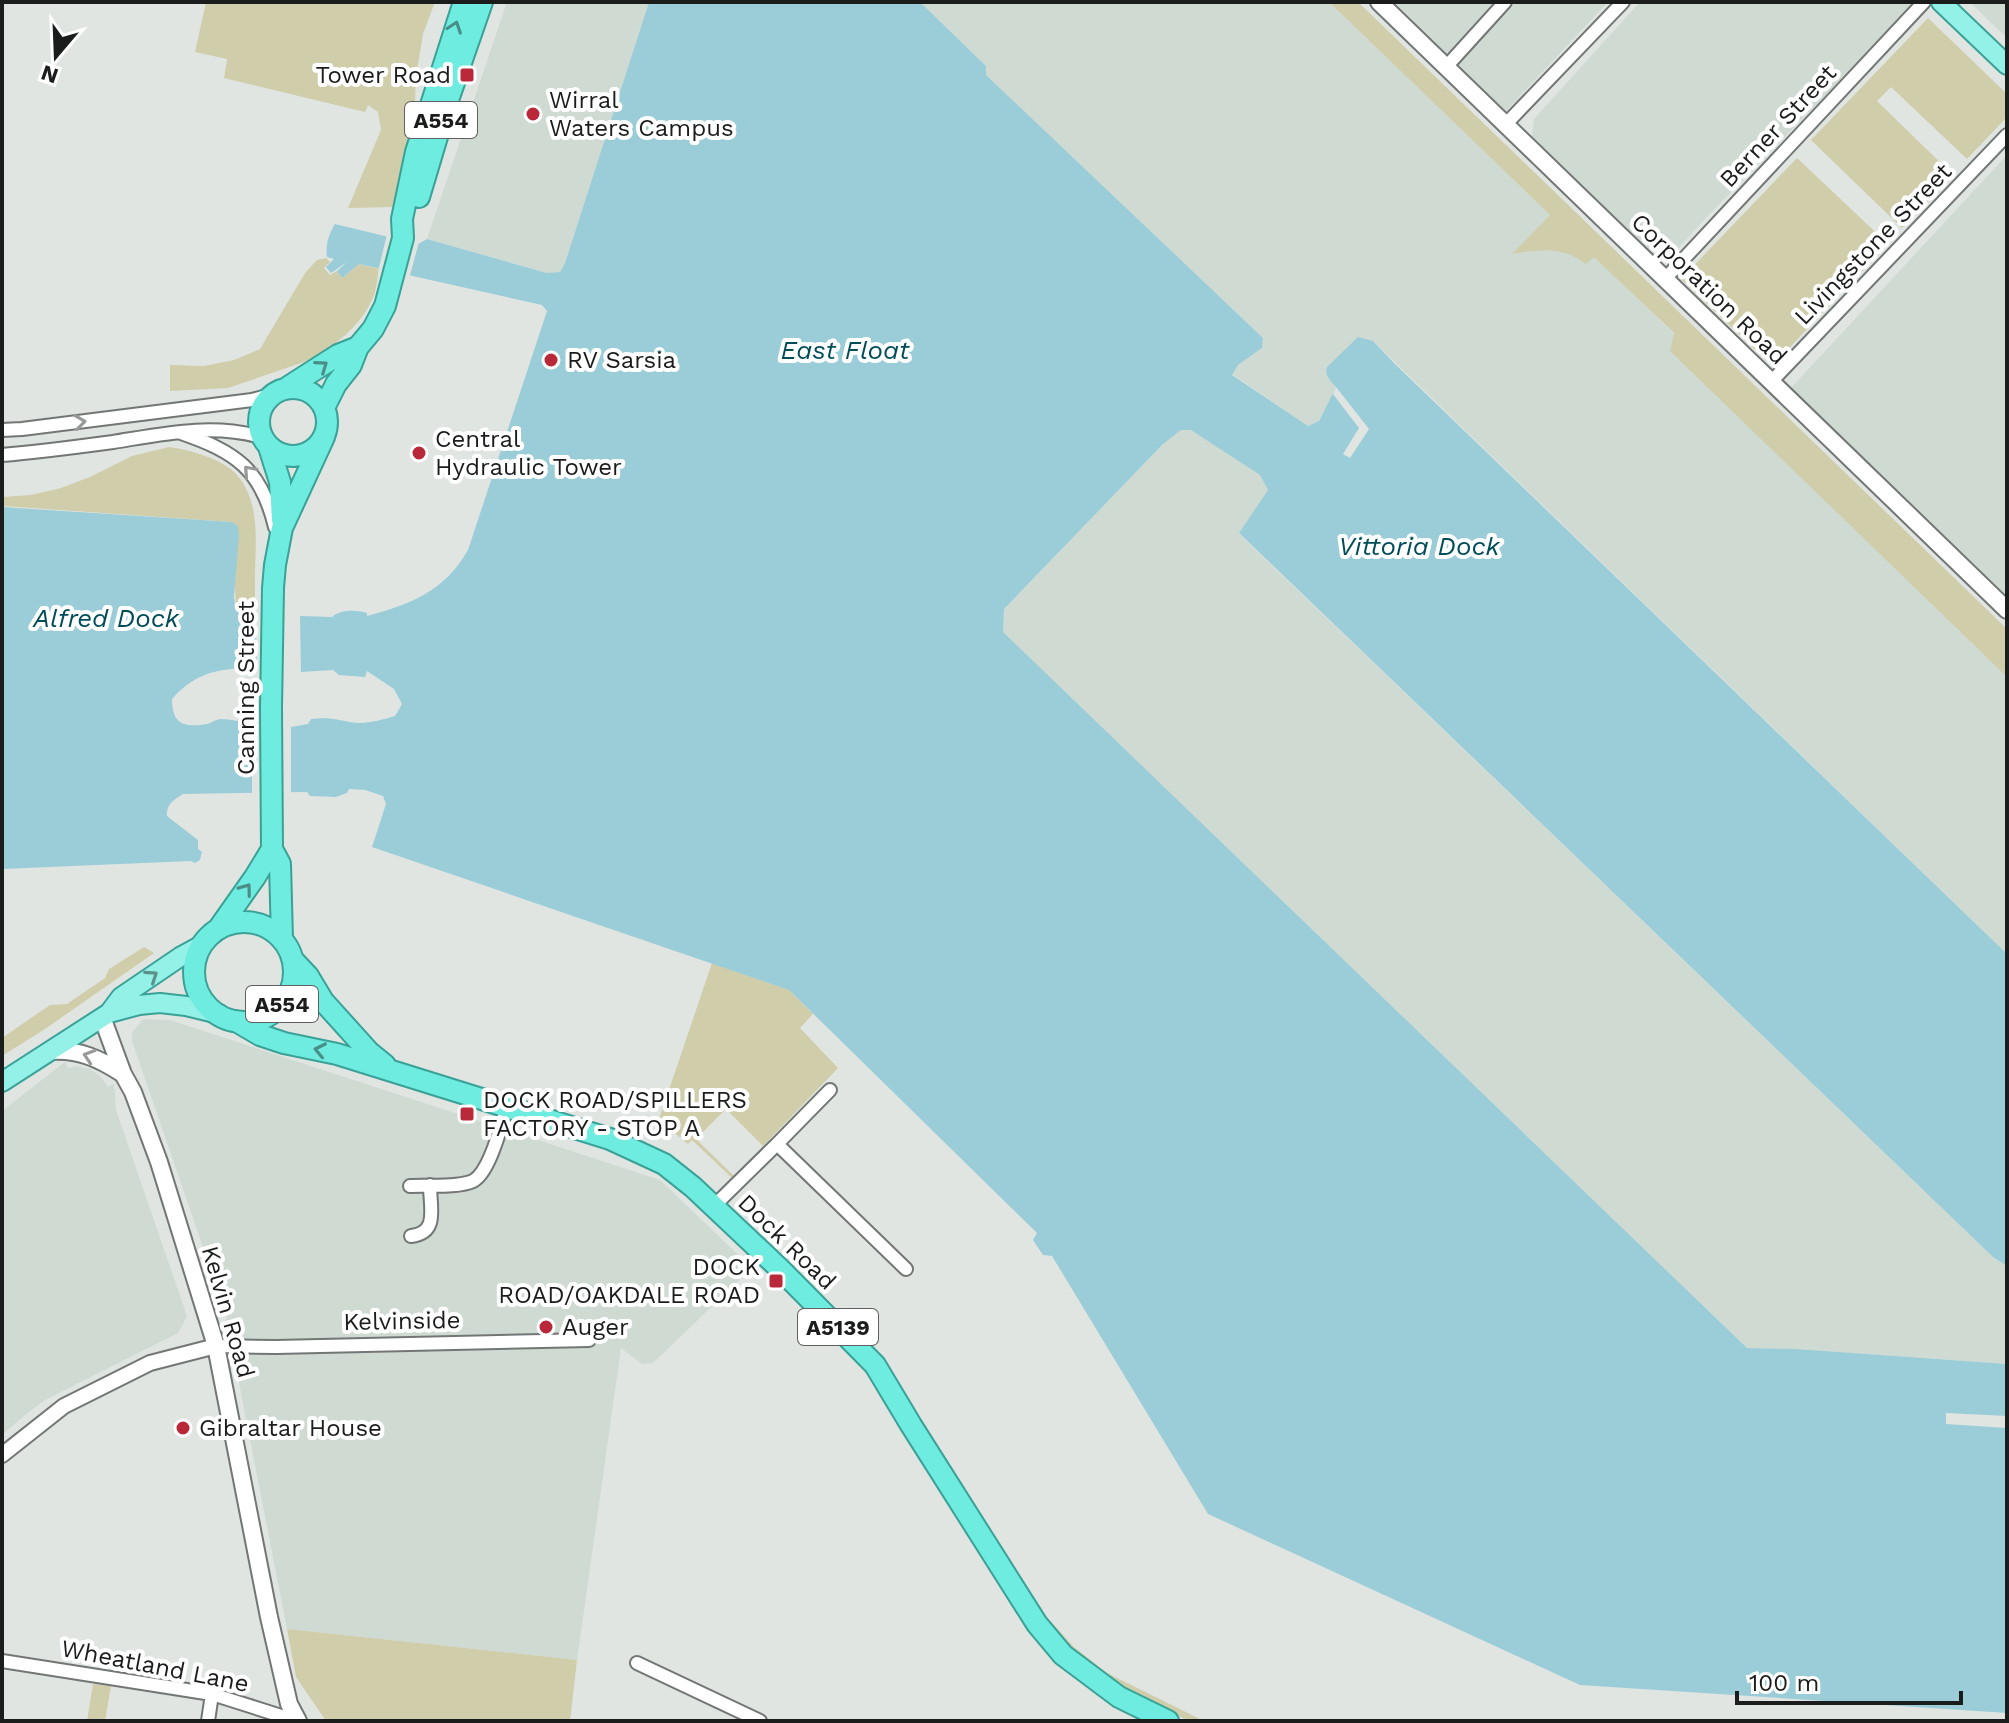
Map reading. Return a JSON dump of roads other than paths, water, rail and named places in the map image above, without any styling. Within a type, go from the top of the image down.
[{"type":"highway","name":"A554","points":[[324,437],[327,420],[324,408],[336,384],[351,365],[358,347],[379,319],[394,273],[403,238],[402,219],[416,152],[464,2]]},
{"type":"highway","name":"A554","points":[[403,238],[412,225],[448,100],[482,2]]},
{"type":"highway","name":"A554","points":[[265,442],[258,422],[261,407],[279,391],[338,355],[358,347]]},
{"type":"highway","points":[[279,391],[296,387],[309,391],[324,408]]},
{"type":"highway","points":[[265,442],[284,455],[298,456],[314,449],[324,437]]},
{"type":"highway","name":"Canning Street","points":[[281,535],[324,437]]},
{"type":"highway","name":"Canning Street","points":[[265,442],[280,482],[281,535],[273,588],[271,712],[272,849],[280,864],[282,939]]},
{"type":"highway","points":[[202,945],[219,928],[272,849]]},
{"type":"highway","points":[[219,928],[252,922],[266,927],[282,939]]},
{"type":"highway","name":"A554","points":[[202,945],[194,966],[196,987],[205,1002],[227,1018],[246,1022],[266,1016],[283,1003],[291,988],[293,960],[282,939]]},
{"type":"highway","name":"Dock Road","points":[[293,960],[308,976],[323,1001],[369,1052],[395,1072]]},
{"type":"highway","name":"Dock Road","points":[[227,1018],[284,1043],[337,1054],[610,1139],[664,1164],[693,1187],[781,1270],[875,1365],[1037,1624],[1063,1655],[1119,1697],[1168,1721]]},
{"type":"main road","name":"Corporation Road","points":[[1379,2],[2007,610]]},
{"type":"main road","points":[[1941,2],[2007,65]]},
{"type":"main road","name":"A554","points":[[106,1015],[121,997],[202,945]]},
{"type":"main road","name":"A554","points":[[2,1082],[106,1015],[139,1005],[160,1003],[186,1006],[227,1018]]},
{"type":"main road","name":"Kelvin Road","points":[[106,1015],[123,1074],[133,1092],[159,1162],[216,1346],[269,1617],[289,1704],[298,1721]]},
{"type":"main road","points":[[51,1051],[95,1057],[123,1074]]},
{"type":"street","points":[[1446,67],[1505,2]]},
{"type":"street","points":[[1505,125],[1623,2]]},
{"type":"street","name":"Berner Street","points":[[1664,280],[1924,2]]},
{"type":"street","name":"Livingstone Street","points":[[1771,382],[2007,135]]},
{"type":"street","points":[[2,430],[252,400],[279,391]]},
{"type":"street","points":[[2,455],[203,429],[240,431],[265,442]]},
{"type":"street","points":[[178,432],[200,439],[245,465],[259,483],[281,535]]},
{"type":"street","points":[[713,1207],[830,1090]]},
{"type":"street","points":[[410,1186],[473,1181],[486,1165],[507,1107]]},
{"type":"street","points":[[777,1144],[906,1269]]},
{"type":"street","points":[[411,1236],[421,1235],[431,1223],[430,1185]]},
{"type":"street","name":"Kelvinside","points":[[216,1346],[589,1340]]},
{"type":"street","points":[[2,1455],[64,1406],[150,1363],[216,1346]]},
{"type":"street","name":"Wheatland Lane","points":[[2,1661],[212,1694],[298,1721]]},
{"type":"street","points":[[637,1663],[760,1721]]},
{"type":"street","points":[[208,1721],[212,1694]]},
{"type":"water","name":"East Float","points":[[649,2],[920,2],[986,66],[986,75],[1263,338],[1262,348],[1238,365],[1232,375],[1308,426],[1319,421],[1336,387],[1327,376],[1327,367],[1358,337],[1373,341],[2007,954],[2007,1266],[1993,1257],[1239,533],[1268,490],[1260,475],[1191,430],[1181,430],[1162,445],[1004,609],[1003,632],[1747,1348],[2007,1364],[2007,1713],[1580,1685],[1208,1514],[1052,1256],[1043,1255],[1033,1240],[1037,1233],[789,990],[372,847],[386,804],[383,796],[349,789],[336,797],[310,796],[307,792],[183,794],[169,805],[167,816],[198,840],[198,849],[202,852],[200,860],[195,863],[2,869],[2,507],[232,522],[238,526],[234,597],[236,610],[255,615],[257,668],[221,670],[191,682],[172,699],[174,714],[181,722],[199,725],[224,719],[252,724],[253,727],[291,727],[308,724],[311,719],[361,723],[395,716],[402,704],[394,689],[367,671],[365,677],[339,675],[333,670],[301,672],[300,616],[332,617],[353,611],[367,613],[367,616],[383,611],[412,601],[438,586],[459,564],[468,550],[547,311],[542,305],[359,264],[342,278],[337,271],[347,262],[331,273],[326,267],[334,259],[327,257],[329,236],[335,224],[418,244],[427,239],[547,273],[560,272]]},
{"type":"place","name":"Tower Road","points":[[467,75]]},
{"type":"place","name":"Wirral Waters Campus","points":[[533,114]]},
{"type":"place","name":"RV Sarsia","points":[[551,360]]},
{"type":"place","name":"Central Hydraulic Tower","points":[[419,453]]},
{"type":"place","name":"DOCK ROAD/SPILLERS FACTORY - STOP A","points":[[467,1114]]},
{"type":"place","name":"DOCK ROAD/OAKDALE ROAD","points":[[776,1281]]},
{"type":"place","name":"Auger","points":[[546,1327]]},
{"type":"place","name":"Gibraltar House","points":[[183,1428]]},
{"type":"water label","name":"Vittoria Dock","points":[[1419,546]]},
{"type":"water label","name":"Alfred Dock","points":[[106,618]]}]
